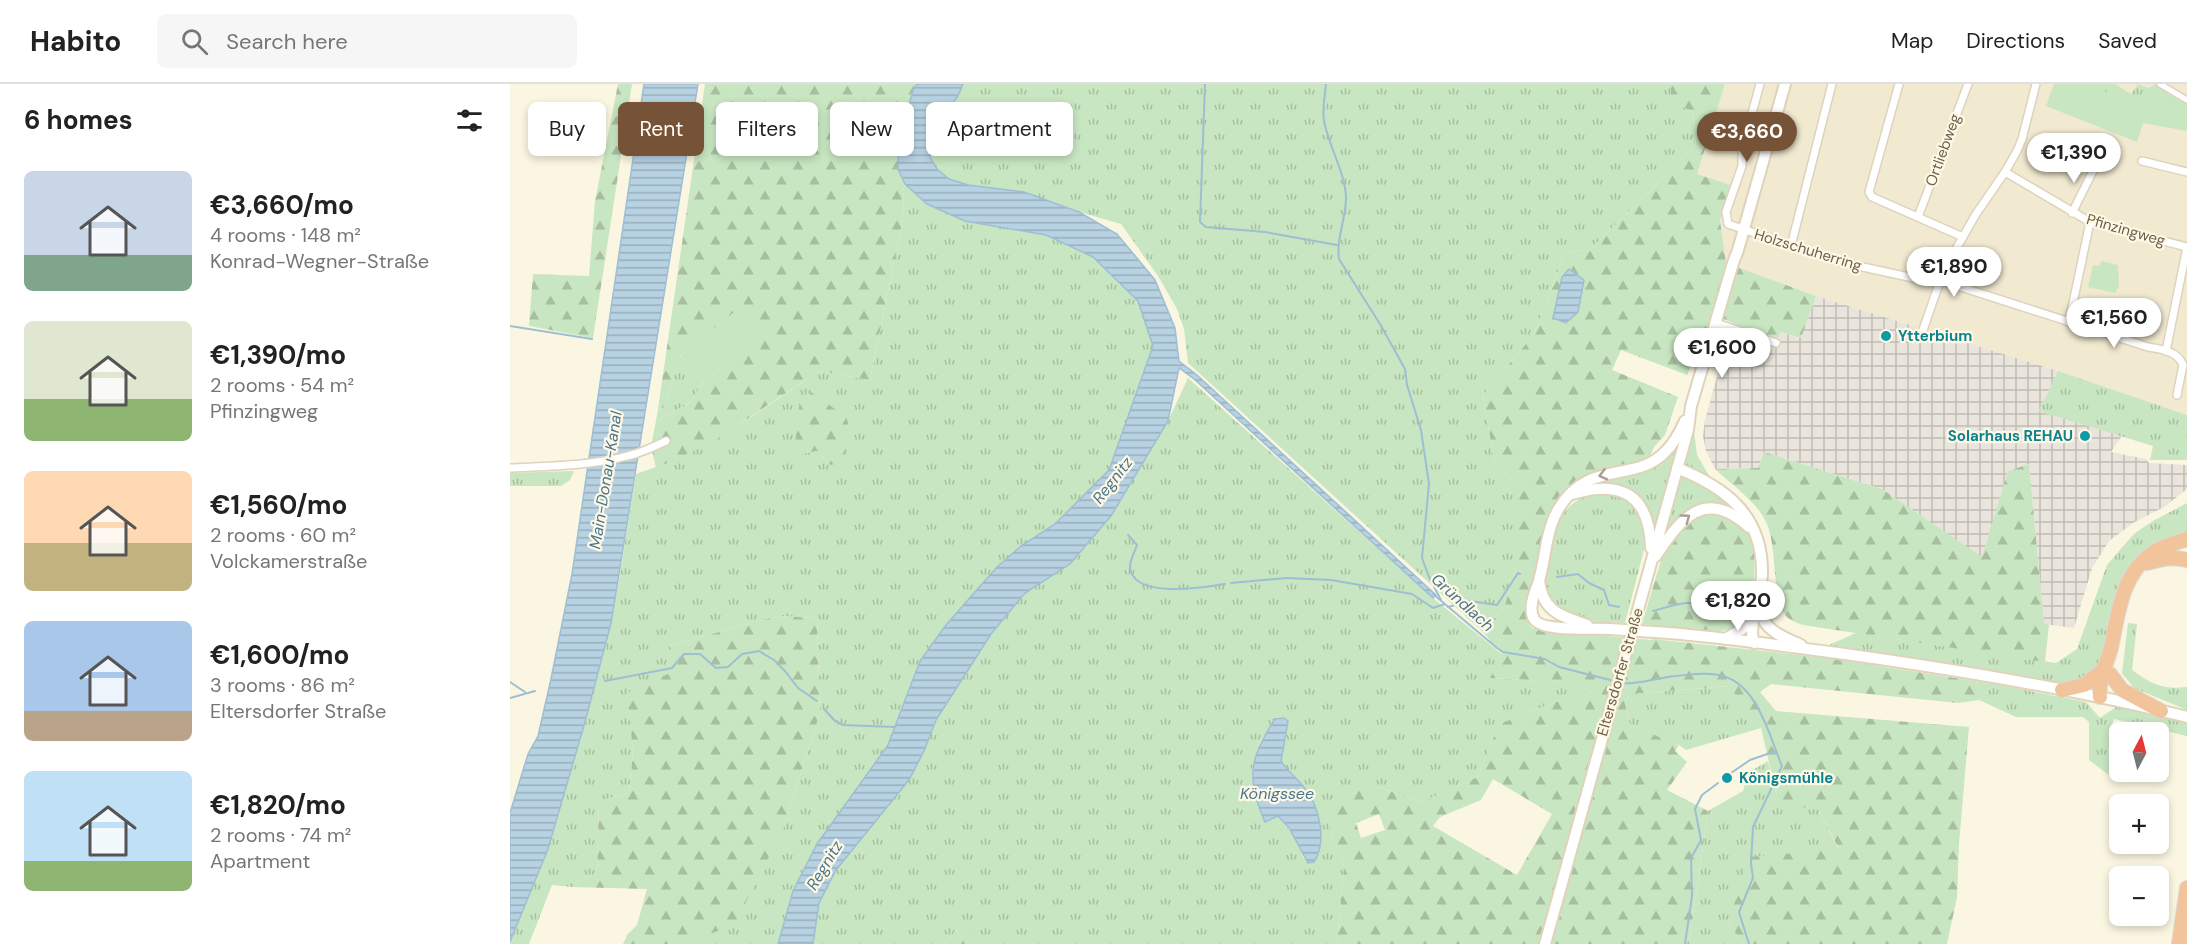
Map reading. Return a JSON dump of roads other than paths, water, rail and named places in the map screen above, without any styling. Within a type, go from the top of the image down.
[{"type":"highway","points":[[2102,698],[2108,687],[2106,673],[2125,588],[2139,566],[2152,553],[2187,539]]},
{"type":"highway","points":[[2139,566],[2162,559],[2187,560]]},
{"type":"highway","points":[[2062,690],[2085,685],[2106,673]]},
{"type":"highway","points":[[2106,673],[2122,690],[2161,711]]},
{"type":"highway","points":[[2178,944],[2187,888]]},
{"type":"main road","name":"Eltersdorfer Straße","points":[[1545,944],[1677,468],[1688,430],[1698,408],[1738,250],[1785,84]]},
{"type":"main road","name":"Eltersdorfer Straße","points":[[1688,430],[1690,413],[1719,325]]},
{"type":"main road","points":[[1690,413],[1665,452],[1656,460],[1591,478],[1579,485],[1559,508],[1544,552],[1539,582],[1535,591],[1532,612],[1536,622],[1546,626],[1654,632],[1820,651],[2062,690],[2187,717]]},
{"type":"main road","points":[[1677,468],[1704,479],[1723,492],[1741,508],[1756,533],[1761,547],[1762,560],[1758,616],[1752,635],[1754,643]]},
{"type":"main road","points":[[1571,495],[1602,487],[1624,492],[1634,500],[1645,516],[1650,529],[1651,564]]},
{"type":"main road","points":[[1651,564],[1671,532],[1683,519],[1695,512],[1708,509],[1721,510],[1735,515],[1756,533]]},
{"type":"main road","points":[[1539,582],[1543,600],[1549,608],[1571,620],[1596,628]]},
{"type":"main road","points":[[1725,639],[1758,616]]},
{"type":"main road","points":[[1758,616],[1780,635],[1820,651]]},
{"type":"street","points":[[1744,230],[1728,224],[1726,212],[1742,166],[1742,150],[1760,84]]},
{"type":"street","points":[[1791,246],[1832,84]]},
{"type":"street","points":[[1899,84],[1869,192],[1872,197],[1963,237]]},
{"type":"street","name":"Ortliebweg","points":[[1918,217],[1968,84]]},
{"type":"street","points":[[1923,330],[1939,280],[1963,237],[2005,172],[2022,139],[2036,84]]},
{"type":"street","points":[[2160,84],[2187,100]]},
{"type":"street","points":[[2142,161],[2187,172]]},
{"type":"street","points":[[2072,213],[2096,165]]},
{"type":"street","name":"Pfinzingweg","points":[[2005,172],[2090,222],[2187,247]]},
{"type":"street","points":[[2069,322],[2090,222]]},
{"type":"street","name":"Holzschuherring","points":[[1744,230],[1840,262],[1927,281],[1939,280],[2166,351]]},
{"type":"street","points":[[2177,395],[2183,365],[2177,356],[2166,351],[2187,247]]},
{"type":"street","points":[[1719,325],[1776,344]]},
{"type":"street","points":[[510,468],[569,465],[633,455],[666,441]]},
{"type":"water","points":[[644,84],[698,84],[695,102],[641,102]]},
{"type":"water","name":"Regnitz","points":[[917,84],[963,84],[953,102],[926,102],[926,156],[930,156],[937,169],[949,179],[968,185],[1024,192],[1079,212],[1117,234],[1155,280],[1175,328],[1179,361],[1436,595],[1433,598],[1194,379],[1179,368],[1168,421],[1111,516],[1070,564],[1025,593],[991,634],[936,720],[909,780],[836,870],[819,903],[813,944],[778,944],[793,891],[817,844],[888,745],[920,661],[946,625],[997,567],[1021,546],[1055,524],[1109,470],[1153,346],[1138,301],[1093,257],[1046,235],[965,221],[927,204],[905,184],[898,169],[898,156],[914,156],[914,102],[910,102]]},
{"type":"water","name":"Main-Donau-Kanal","points":[[633,156],[686,156],[611,623],[548,849],[510,942],[510,813],[528,754],[538,736],[572,574]]},
{"type":"water","points":[[1569,269],[1584,280],[1578,312],[1566,323],[1553,318],[1562,277]]},
{"type":"water","name":"Königssee","points":[[1284,718],[1288,721],[1281,761],[1309,794],[1320,823],[1320,844],[1314,862],[1308,863],[1289,828],[1278,816],[1265,822],[1255,793],[1253,769],[1255,757],[1275,719]]},
{"type":"waterway","points":[[1205,84],[1200,222],[1206,227],[1265,232],[1337,245]]},
{"type":"waterway","points":[[1326,84],[1324,121],[1343,180],[1346,198],[1338,251],[1339,259],[1405,369],[1407,385],[1421,430],[1429,484],[1422,558],[1441,600]]},
{"type":"waterway","points":[[510,326],[592,339]]},
{"type":"waterway","points":[[1128,535],[1137,545],[1130,567],[1134,577],[1143,584],[1171,589],[1225,584]]},
{"type":"waterway","points":[[1448,607],[1470,601],[1497,605],[1518,573],[1520,574]]},
{"type":"waterway","points":[[1557,577],[1578,574],[1589,583],[1604,590],[1609,605],[1619,607]]},
{"type":"waterway","points":[[1231,583],[1287,578],[1331,580],[1412,594],[1433,608],[1445,604]]},
{"type":"waterway","name":"Gründlach","points":[[1433,594],[1503,652],[1545,659],[1559,667],[1614,681]]},
{"type":"waterway","points":[[1653,611],[1686,603],[1711,608],[1721,604],[1729,597],[1741,597]]},
{"type":"waterway","points":[[605,681],[672,668],[684,654],[700,654],[716,668],[728,667],[742,654],[759,651],[774,660],[798,688],[817,701]]},
{"type":"waterway","name":"Gründlach","points":[[1623,683],[1638,683],[1694,674],[1719,675],[1743,688],[1760,712],[1782,766],[1753,827],[1751,863],[1753,878],[1739,912],[1749,944]]},
{"type":"waterway","points":[[510,682],[525,692]]},
{"type":"waterway","points":[[510,698],[535,691]]},
{"type":"waterway","points":[[824,709],[835,721],[843,725],[895,727]]},
{"type":"waterway","name":"Gründlach","points":[[1731,773],[1750,760],[1776,751]]},
{"type":"waterway","name":"Gründlach","points":[[1685,944],[1692,896],[1691,858],[1701,840],[1695,809],[1702,795],[1718,783]]},
{"type":"place","name":"Ytterbium","points":[[1886,336]]},
{"type":"place","name":"Solarhaus REHAU","points":[[2085,436]]},
{"type":"place","name":"Königsmühle","points":[[1727,778]]}]
